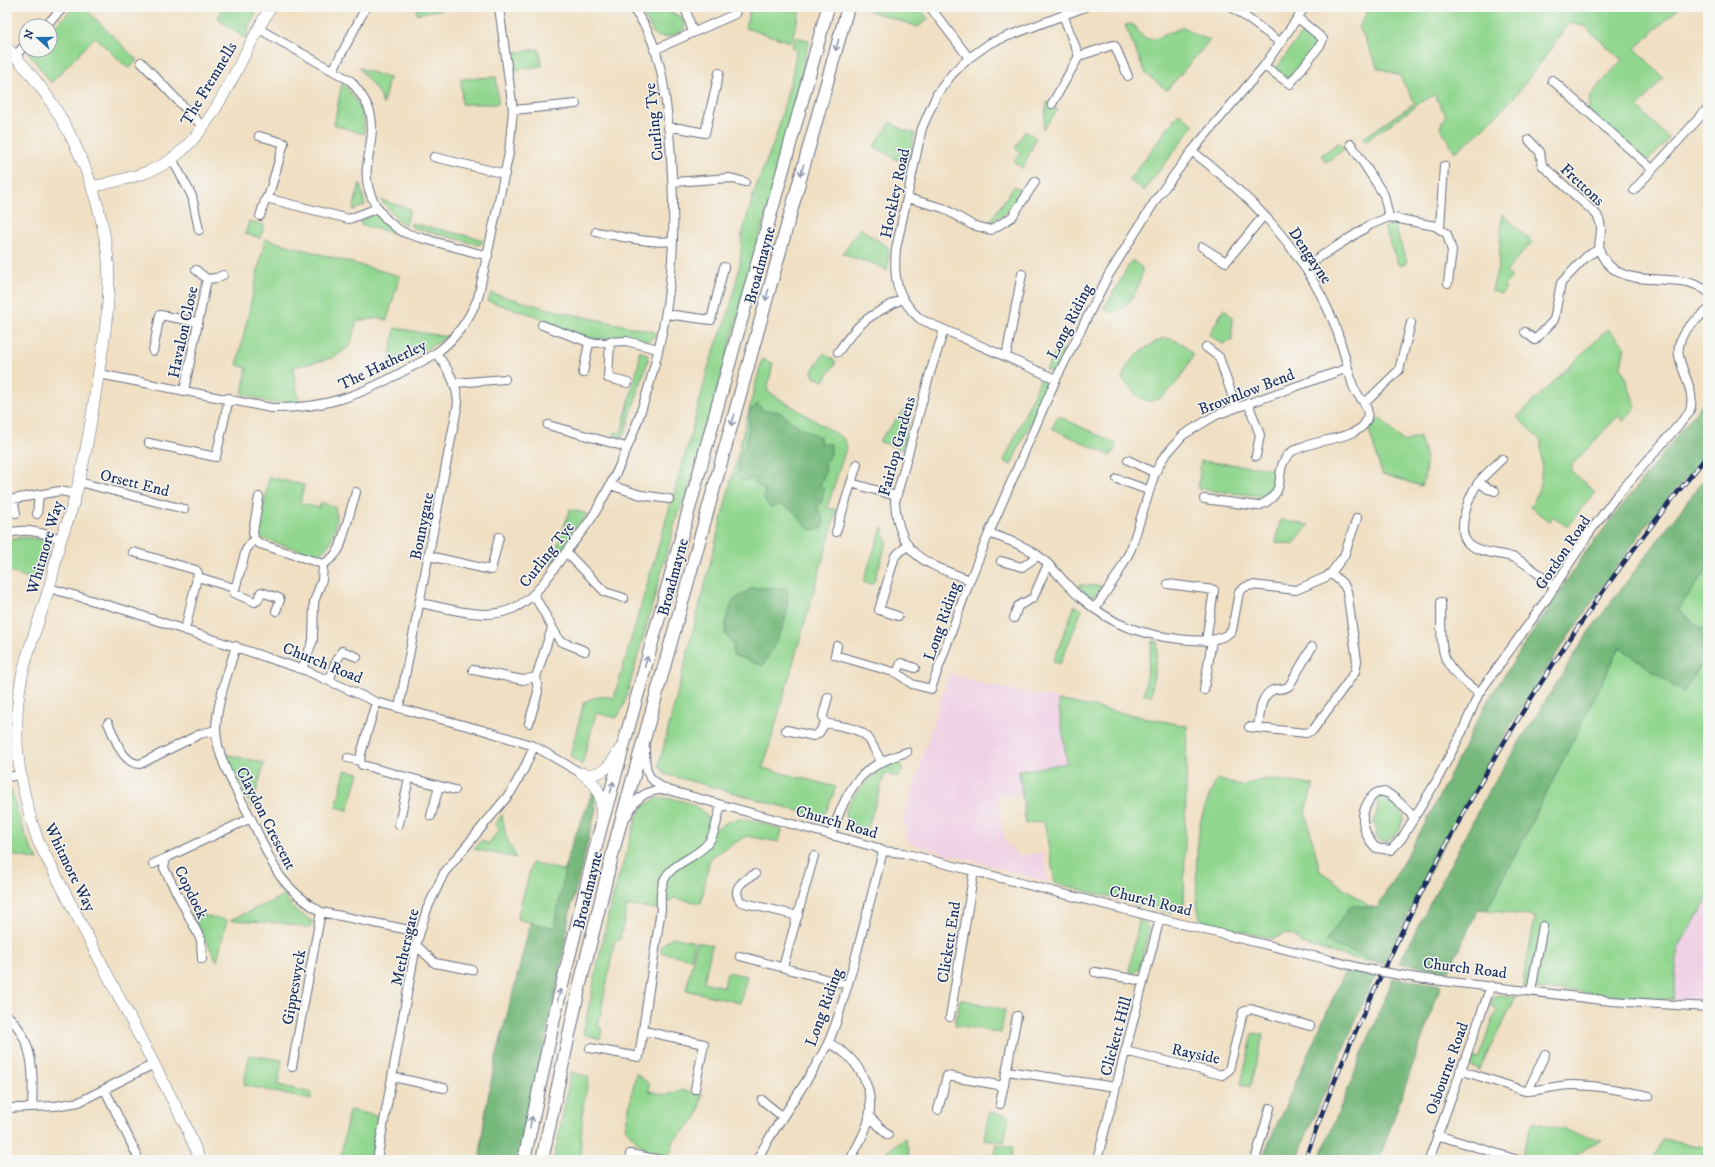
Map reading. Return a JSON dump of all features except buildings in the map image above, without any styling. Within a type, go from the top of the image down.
[{"type":"main road","name":"Broadmayne","points":[[524,1160],[556,1007],[599,834],[828,7]]},
{"type":"main road","name":"Broadmayne","points":[[542,1160],[580,984],[618,836],[848,7]]},
{"type":"street","points":[[53,18],[64,7]]},
{"type":"street","name":"The Fremnells","points":[[92,187],[140,174],[172,159],[203,127],[271,7]]},
{"type":"street","name":"The Hatherley","points":[[99,374],[184,391],[229,398],[271,408],[300,408],[331,403],[370,389],[436,353],[459,332],[470,315],[478,298],[505,174],[513,110],[499,7]]},
{"type":"street","name":"Curling Tye","points":[[420,603],[492,614],[512,609],[534,595],[590,520],[610,485],[644,398],[666,314],[673,241],[673,182],[665,92],[654,50],[645,28],[631,7]]},
{"type":"street","points":[[687,7],[686,10],[693,33]]},
{"type":"street","points":[[654,50],[735,14],[737,7]]},
{"type":"street","points":[[930,7],[969,58]]},
{"type":"street","name":"Hockley Road","points":[[1056,379],[920,319],[910,310],[902,299],[897,286],[894,270],[896,249],[922,128],[937,94],[952,74],[969,58],[990,43],[1085,7]]},
{"type":"street","points":[[1232,7],[1281,43]]},
{"type":"street","name":"Long Riding","points":[[897,673],[912,684],[931,689],[970,580],[989,533],[1056,379],[1092,306],[1123,251],[1157,198],[1192,151],[1264,66],[1305,7]]},
{"type":"street","points":[[333,70],[364,11]]},
{"type":"street","points":[[1063,15],[1079,56]]},
{"type":"street","points":[[1264,66],[1290,84],[1321,44],[1323,39],[1320,35],[1298,18]]},
{"type":"street","points":[[259,29],[351,81],[362,95],[370,112],[372,134],[366,168],[368,184],[370,195],[378,208],[404,232],[488,256]]},
{"type":"street","points":[[1052,104],[1079,56],[1113,45],[1115,46],[1128,76]]},
{"type":"street","name":"Whitmore Way","points":[[11,52],[45,93],[77,147],[92,187],[107,258],[106,312],[99,374],[89,436],[76,494],[61,539],[49,588],[27,657],[20,692],[16,742],[20,776],[27,808],[38,841],[154,1064],[200,1160]]},
{"type":"street","points":[[141,62],[203,127]]},
{"type":"street","points":[[668,128],[679,128],[705,133],[719,74]]},
{"type":"street","points":[[1552,80],[1652,169]]},
{"type":"street","points":[[513,110],[576,104]]},
{"type":"street","points":[[1634,190],[1708,108]]},
{"type":"street","points":[[259,136],[284,143],[268,198],[266,198],[260,216]]},
{"type":"street","name":"Frettons","points":[[1529,140],[1540,152],[1542,165],[1597,215],[1602,223],[1603,230],[1599,249]]},
{"type":"street","points":[[1351,144],[1384,195],[1389,216]]},
{"type":"street","name":"Dengayne","points":[[1192,151],[1233,183],[1264,215],[1286,241],[1304,267],[1332,317],[1355,390],[1365,403]]},
{"type":"street","points":[[434,157],[505,174]]},
{"type":"street","points":[[172,159],[192,196],[199,230]]},
{"type":"street","points":[[1440,227],[1444,166]]},
{"type":"street","points":[[673,182],[730,178],[745,182]]},
{"type":"street","points":[[907,198],[943,208],[972,225],[991,230],[1012,217],[1035,182]]},
{"type":"street","points":[[268,198],[349,219],[361,216],[378,208]]},
{"type":"street","points":[[1202,247],[1226,262],[1264,215]]},
{"type":"street","points":[[1304,267],[1370,225],[1389,216],[1440,227],[1447,234],[1452,244],[1448,283]]},
{"type":"street","points":[[596,232],[640,241],[659,243],[673,241]]},
{"type":"street","points":[[1525,332],[1535,340],[1554,320],[1561,283],[1587,256],[1599,249],[1603,257],[1613,268],[1626,275],[1643,280],[1684,281],[1694,284],[1708,292]]},
{"type":"street","points":[[666,314],[711,320],[724,267]]},
{"type":"street","points":[[196,270],[207,279],[216,278],[223,274]]},
{"type":"street","points":[[1006,357],[1022,274]]},
{"type":"street","name":"Havalon Close","points":[[184,391],[207,279]]},
{"type":"street","points":[[838,352],[853,330],[862,322],[871,315],[902,299]]},
{"type":"street","name":"Gordon Road","points":[[1415,818],[1389,795],[1380,792],[1375,794],[1367,805],[1363,820],[1364,830],[1376,848],[1386,851],[1395,847],[1415,818],[1437,780],[1462,732],[1479,693],[1555,587],[1587,536],[1615,498],[1688,413],[1692,398],[1681,363],[1679,346],[1684,332],[1708,310]]},
{"type":"street","points":[[153,351],[160,315],[197,322]]},
{"type":"street","points":[[1204,499],[1258,506],[1266,503],[1273,498],[1278,490],[1283,464],[1291,452],[1360,429],[1366,423],[1368,414],[1365,403],[1399,370],[1412,323]]},
{"type":"street","points":[[542,325],[589,343],[626,340],[658,349]]},
{"type":"street","name":"Fairlop Gardens","points":[[944,330],[930,373],[894,502],[896,518],[907,546],[913,553],[931,565],[970,580]]},
{"type":"street","points":[[610,341],[608,378],[628,383]]},
{"type":"street","points":[[583,373],[589,343]]},
{"type":"street","points":[[1206,347],[1219,357],[1236,407]]},
{"type":"street","name":"Bonnygate","points":[[399,708],[458,403],[455,383],[452,375],[436,353]]},
{"type":"street","name":"Brownlow Bend","points":[[1093,607],[1098,604],[1123,566],[1131,548],[1148,490],[1163,458],[1188,431],[1216,414],[1348,368]]},
{"type":"street","points":[[455,383],[505,379]]},
{"type":"street","points":[[149,443],[216,457],[229,398]]},
{"type":"street","points":[[1248,403],[1260,435],[1256,456]]},
{"type":"street","points":[[548,425],[626,447]]},
{"type":"street","points":[[1502,459],[1479,482],[1469,500],[1462,527],[1467,542],[1479,550],[1515,558],[1555,587]]},
{"type":"street","points":[[1128,460],[1155,473]]},
{"type":"street","points":[[836,532],[857,464]]},
{"type":"street","points":[[1117,479],[1148,490]]},
{"type":"street","name":"Orsett End","points":[[79,482],[184,509]]},
{"type":"street","points":[[1479,482],[1488,489],[1495,491]]},
{"type":"street","points":[[851,483],[896,496]]},
{"type":"street","points":[[610,485],[641,495],[669,500]]},
{"type":"street","points":[[16,513],[13,499],[60,492],[76,494]]},
{"type":"street","points":[[322,564],[336,555],[340,547],[356,492]]},
{"type":"street","points":[[37,514],[39,495]]},
{"type":"street","points":[[259,497],[253,532],[254,539],[260,544],[322,564]]},
{"type":"street","points":[[989,533],[1038,556],[1048,564],[1080,598],[1127,627],[1194,641],[1209,640],[1225,636],[1232,630],[1239,592],[1244,587],[1252,585],[1296,590],[1331,573],[1344,556],[1357,518]]},
{"type":"street","points":[[7,534],[21,531],[32,531],[61,539]]},
{"type":"street","points":[[429,556],[490,570],[499,537]]},
{"type":"street","points":[[254,539],[246,550],[233,591],[235,595],[254,602],[258,600],[262,592],[279,598],[280,600],[276,611]]},
{"type":"street","points":[[898,616],[879,610],[896,556],[907,546]]},
{"type":"street","points":[[133,552],[196,570],[198,577],[185,630]]},
{"type":"street","points":[[566,552],[605,592],[624,598]]},
{"type":"street","points":[[1001,561],[1022,567],[1038,556]]},
{"type":"street","points":[[302,669],[313,640],[314,602],[322,580],[322,564]]},
{"type":"street","points":[[1014,618],[1018,606],[1033,598],[1048,564]]},
{"type":"street","points":[[1249,728],[1306,733],[1313,730],[1355,672],[1357,661],[1347,591],[1344,585],[1331,573]]},
{"type":"street","points":[[198,577],[234,588]]},
{"type":"street","points":[[1168,584],[1214,590],[1204,690]]},
{"type":"street","name":"Church Road","points":[[49,588],[236,646],[302,669],[330,680],[376,702],[486,731],[534,746],[581,773],[595,784],[600,794],[602,804],[599,834]]},
{"type":"street","points":[[534,595],[552,628],[563,643],[585,651]]},
{"type":"street","points":[[1441,602],[1442,646],[1445,659],[1460,680],[1479,693]]},
{"type":"street","points":[[528,723],[538,692],[536,677],[552,628]]},
{"type":"street","name":"Claydon Crescent","points":[[236,646],[224,686],[216,730],[223,760],[280,875],[292,890],[321,912],[419,932]]},
{"type":"street","points":[[837,646],[835,655],[897,673],[900,663],[914,668]]},
{"type":"street","points":[[1258,728],[1264,699],[1273,690],[1286,688],[1289,686],[1312,647]]},
{"type":"street","points":[[330,680],[334,666],[342,651],[357,657]]},
{"type":"street","points":[[473,670],[523,680],[536,677]]},
{"type":"street","points":[[786,730],[814,736],[819,733],[825,723],[823,716],[828,696]]},
{"type":"street","points":[[360,761],[376,702]]},
{"type":"street","points":[[108,723],[125,757],[129,762],[134,764],[140,764],[200,734],[216,730]]},
{"type":"street","points":[[825,723],[863,734],[868,738],[880,761]]},
{"type":"street","name":"Church Road","points":[[648,727],[645,764],[647,772],[652,781],[668,790],[883,851],[903,853],[1361,968],[1417,978],[1637,1004],[1708,1007]]},
{"type":"street","points":[[581,773],[589,775],[604,771],[614,760],[625,738]]},
{"type":"street","name":"Methersgate","points":[[377,1160],[416,945],[427,909],[444,873],[511,792],[524,769],[534,746]]},
{"type":"street","points":[[831,835],[849,790],[857,780],[880,761],[907,752]]},
{"type":"street","points":[[348,758],[360,761],[365,766],[455,790]]},
{"type":"street","points":[[7,777],[20,776]]},
{"type":"street","points":[[399,824],[409,778]]},
{"type":"street","points":[[431,816],[439,786]]},
{"type":"street","points":[[618,836],[632,806],[638,798],[649,791],[668,790]]},
{"type":"street","points":[[590,1048],[639,1057],[644,1031],[650,974],[661,909],[661,887],[665,876],[672,868],[702,851],[709,842],[714,833],[721,805]]},
{"type":"street","name":"Copdoek","points":[[202,959],[200,940],[164,868],[166,858],[251,818]]},
{"type":"street","name":"Long Riding","points":[[758,1160],[828,1043],[848,985],[883,851]]},
{"type":"street","points":[[783,968],[814,856]]},
{"type":"street","points":[[153,864],[166,858]]},
{"type":"street","name":"Clickett End","points":[[950,1017],[974,871]]},
{"type":"street","points":[[755,874],[742,881],[738,886],[737,895],[741,902],[798,916]]},
{"type":"street","name":"Gippeswyck","points":[[292,1067],[321,912]]},
{"type":"street","name":"Clickett Hill","points":[[1097,1160],[1160,918]]},
{"type":"street","points":[[1531,991],[1543,926]]},
{"type":"street","points":[[416,945],[435,963],[472,970]]},
{"type":"street","points":[[740,956],[848,985]]},
{"type":"street","points":[[1095,972],[1143,981]]},
{"type":"street","name":"Osbourne Road","points":[[1429,1160],[1491,986]]},
{"type":"street","name":"Rayside","points":[[1125,1051],[1222,1075],[1229,1070],[1243,1012],[1250,1009],[1310,1026]]},
{"type":"street","points":[[7,1015],[16,1023],[24,1035],[30,1051],[34,1081],[32,1107]]},
{"type":"street","points":[[1000,1104],[1018,1016]]},
{"type":"street","points":[[644,1031],[704,1044],[695,1089]]},
{"type":"street","points":[[828,1043],[846,1054],[862,1074],[869,1099],[869,1116],[862,1137],[850,1160]]},
{"type":"street","points":[[1528,1091],[1545,1054]]},
{"type":"street","points":[[7,1108],[67,1105],[105,1090],[154,1064]]},
{"type":"street","points":[[1460,1070],[1528,1091],[1560,1086],[1593,1086],[1649,1096]]},
{"type":"street","points":[[1007,1071],[1116,1087]]},
{"type":"street","points":[[938,1110],[947,1076],[1004,1086]]},
{"type":"street","points":[[392,1077],[444,1088]]},
{"type":"street","points":[[105,1090],[138,1155],[137,1160]]},
{"type":"street","points":[[762,1100],[783,1117]]},
{"type":"street","points":[[1255,1160],[1270,1108]]},
{"type":"street","points":[[869,1116],[888,1135]]},
{"type":"street","points":[[1437,1135],[1518,1160]]},
{"type":"street","points":[[630,1154],[661,1160]]},
{"type":"shaded area","points":[[949,673],[984,684],[1187,726],[1184,906],[1172,913],[1055,883],[1044,821],[1026,824],[1020,794],[997,797],[1005,841],[1019,856],[1044,852],[1048,882],[908,843],[903,819]]},
{"type":"shaded area","points":[[1708,898],[1708,1000],[1673,1000],[1678,948]]},
{"type":"green space","points":[[74,7],[84,7],[137,60],[129,69],[95,37],[51,83],[32,58],[58,58],[58,23]]},
{"type":"green space","points":[[222,7],[246,7],[257,11],[250,23],[246,39],[218,19]]},
{"type":"green space","points":[[416,7],[444,7],[444,9],[417,14]]},
{"type":"green space","points":[[639,7],[655,7],[680,16],[685,26],[684,29],[669,36],[657,36],[654,34]]},
{"type":"green space","points":[[751,7],[801,7],[791,42],[745,28]]},
{"type":"green space","points":[[869,7],[919,7],[928,19],[918,27],[868,10]]},
{"type":"green space","points":[[1370,7],[1680,7],[1635,48],[1663,78],[1638,107],[1669,139],[1648,161],[1588,112],[1590,96],[1622,60],[1584,26],[1568,23],[1552,48],[1512,100],[1476,135],[1455,152],[1440,127],[1446,115],[1434,95],[1416,105],[1399,75],[1378,68],[1359,27]]},
{"type":"green space","points":[[1132,24],[1145,39],[1154,39],[1184,27],[1194,34],[1210,40],[1167,90],[1146,74],[1125,25]]},
{"type":"green space","points":[[1306,28],[1320,40],[1290,80],[1274,71]]},
{"type":"green space","points":[[795,37],[809,40],[787,139],[688,496],[678,513],[624,705],[617,718],[596,713],[582,765],[570,756],[584,702],[599,697],[614,698],[689,441],[710,361],[729,312],[740,265],[742,235],[754,192],[776,137],[793,71],[796,52],[792,47]]},
{"type":"green space","points":[[539,49],[542,66],[514,70],[511,53]]},
{"type":"green space","points":[[359,68],[389,78],[383,105],[380,95]]},
{"type":"green space","points":[[496,77],[498,104],[462,104],[461,79]]},
{"type":"green space","points":[[342,83],[362,112],[364,119],[364,134],[334,125]]},
{"type":"green space","points":[[1047,102],[1058,110],[1043,129]]},
{"type":"green space","points":[[1413,104],[1415,107],[1365,141],[1363,138]]},
{"type":"green space","points":[[1179,113],[1194,125],[1144,191],[1129,180]]},
{"type":"green space","points":[[891,122],[903,130],[915,133],[908,162],[895,159],[874,146]]},
{"type":"green space","points":[[1025,131],[1036,138],[1023,168],[1014,162],[1021,152],[1015,148]]},
{"type":"green space","points":[[1338,143],[1346,148],[1326,162],[1321,155]]},
{"type":"green space","points":[[360,183],[365,205],[353,210]]},
{"type":"green space","points":[[1014,186],[1022,191],[1007,213],[988,224]]},
{"type":"green space","points":[[381,200],[410,209],[406,225],[398,220]]},
{"type":"green space","points":[[377,212],[398,234],[361,225],[360,221]]},
{"type":"green space","points":[[1502,214],[1532,242],[1506,272],[1512,277],[1503,287],[1506,289],[1501,294],[1492,291],[1499,262]]},
{"type":"green space","points":[[249,221],[264,225],[261,238],[245,234]]},
{"type":"green space","points":[[411,223],[482,239],[482,243],[479,245],[411,227]]},
{"type":"green space","points":[[1394,225],[1407,262],[1399,266],[1384,228]]},
{"type":"green space","points":[[860,228],[889,248],[887,271],[882,267],[843,253]]},
{"type":"green space","points":[[265,239],[400,276],[387,320],[381,318],[357,321],[350,346],[333,358],[293,367],[299,403],[272,403],[242,394],[247,368],[237,365]]},
{"type":"green space","points":[[1132,260],[1142,268],[1140,281],[1134,295],[1119,311],[1113,313],[1104,309]]},
{"type":"green space","points":[[491,293],[557,311],[655,332],[655,336],[648,341],[625,335],[600,339],[579,337],[539,317],[488,301]]},
{"type":"green space","points":[[1224,309],[1232,318],[1232,340],[1223,344],[1209,335]]},
{"type":"green space","points":[[395,328],[448,337],[398,364],[389,362]]},
{"type":"green space","points":[[1608,329],[1625,346],[1621,366],[1636,407],[1624,421],[1618,416],[1572,465],[1571,471],[1595,492],[1567,527],[1553,516],[1550,521],[1530,507],[1535,500],[1540,484],[1542,466],[1541,441],[1517,417]]},
{"type":"green space","points":[[1163,338],[1180,343],[1193,355],[1179,379],[1166,394],[1158,399],[1150,401],[1142,399],[1122,379],[1128,365],[1138,354]]},
{"type":"green space","points":[[1057,347],[1065,351],[1053,371],[1046,370]]},
{"type":"green space","points":[[639,351],[647,354],[648,360],[625,433],[623,436],[618,438],[614,434],[615,432],[621,433],[639,362]]},
{"type":"green space","points":[[824,353],[836,362],[824,381],[814,377],[812,371]]},
{"type":"green space","points":[[762,359],[773,363],[767,391],[843,438],[847,445],[827,508],[837,510],[763,768],[836,787],[826,812],[821,817],[665,774],[659,765]]},
{"type":"green space","points":[[1041,378],[1046,381],[1046,388],[1011,465],[1004,461]]},
{"type":"green space","points":[[1708,396],[1708,452],[1646,526],[1559,650],[1509,728],[1438,855],[1384,964],[1325,942],[1351,905],[1377,908],[1427,820],[1488,700],[1585,553]]},
{"type":"green space","points":[[758,404],[764,411],[777,411],[795,424],[820,437],[820,444],[831,444],[831,454],[825,464],[826,470],[820,485],[824,489],[822,501],[817,507],[824,521],[821,529],[809,529],[797,515],[782,505],[770,507],[764,499],[765,491],[751,479],[742,481],[736,474],[740,455],[745,447],[747,438],[749,411]]},
{"type":"green space","points":[[906,407],[912,409],[902,450],[879,441]]},
{"type":"green space","points":[[1058,416],[1117,444],[1111,456],[1052,428]]},
{"type":"green space","points":[[1380,418],[1404,442],[1419,436],[1424,449],[1426,461],[1422,486],[1382,474],[1369,430]]},
{"type":"green space","points":[[1201,461],[1274,469],[1272,486],[1268,492],[1260,496],[1198,489]]},
{"type":"green space","points":[[1708,474],[1708,568],[1678,609],[1708,635],[1708,654],[1683,693],[1620,647],[1487,910],[1478,909],[1449,971],[1399,963],[1488,792],[1590,630]]},
{"type":"green space","points":[[269,477],[304,485],[300,503],[319,508],[321,502],[335,507],[336,520],[333,535],[330,542],[322,552],[316,555],[263,539],[259,532]]},
{"type":"green space","points":[[570,509],[587,514],[551,567]]},
{"type":"green space","points":[[1280,520],[1309,525],[1293,545],[1276,542]]},
{"type":"green space","points":[[882,527],[887,542],[873,585],[863,582]]},
{"type":"green space","points":[[18,538],[31,538],[46,543],[48,555],[38,581],[7,571],[7,541]]},
{"type":"green space","points":[[1708,568],[1708,635],[1678,609]]},
{"type":"green space","points":[[1078,585],[1102,586],[1093,596],[1088,595]]},
{"type":"green space","points":[[752,588],[787,588],[788,599],[785,620],[778,638],[763,666],[733,655],[734,645],[725,634],[726,619],[733,601]]},
{"type":"green space","points":[[1075,605],[1082,610],[1060,664],[1053,662]]},
{"type":"green space","points":[[1152,641],[1158,642],[1151,696],[1144,695]]},
{"type":"green space","points":[[1620,647],[1683,692],[1708,654],[1708,898],[1678,948],[1673,1000],[1522,987],[1535,917],[1487,910]]},
{"type":"green space","points":[[1058,700],[1187,726],[1184,906],[1172,913],[1055,883],[1044,821],[1026,824],[1019,771],[1067,763]]},
{"type":"green space","points":[[225,754],[264,763],[252,808]]},
{"type":"green space","points":[[897,762],[903,769],[898,777],[885,774],[867,830],[847,824],[845,816],[847,807],[861,787],[880,770]]},
{"type":"green space","points":[[345,770],[359,773],[348,810],[336,807]]},
{"type":"green space","points":[[1217,779],[1241,786],[1266,779],[1314,785],[1305,810],[1320,871],[1369,906],[1405,916],[1383,964],[1360,960],[1301,944],[1295,936],[1286,933],[1273,939],[1201,921],[1197,902],[1197,859],[1199,834],[1201,819]]},
{"type":"green space","points":[[11,789],[25,834],[38,860],[7,854],[7,790]]},
{"type":"green space","points":[[594,789],[596,809],[569,916],[560,971],[520,1160],[480,1160],[488,1100],[500,1040],[530,923],[554,928],[568,854]]},
{"type":"green space","points":[[1383,797],[1399,808],[1404,817],[1399,831],[1386,842],[1378,840],[1375,837],[1377,834],[1374,822],[1379,805],[1376,803],[1379,798]]},
{"type":"green space","points":[[657,798],[669,798],[689,803],[700,809],[709,819],[712,826],[718,828],[733,820],[741,819],[757,821],[782,830],[779,842],[746,836],[710,858],[701,903],[673,898],[661,909],[627,906],[620,940],[615,940],[598,1027],[602,1028],[600,1039],[583,1034],[610,907],[637,816],[643,807]]},
{"type":"green space","points":[[502,815],[506,837],[516,858],[474,849],[482,840],[488,844],[500,829],[495,824]]},
{"type":"green space","points":[[532,863],[566,871],[554,928],[517,919]]},
{"type":"green space","points":[[284,896],[296,911],[312,921],[310,928],[282,923],[230,920]]},
{"type":"green space","points":[[191,913],[227,920],[217,961]]},
{"type":"green space","points":[[1139,920],[1146,924],[1149,930],[1139,969],[1134,973],[1129,972]]},
{"type":"green space","points":[[672,937],[695,942],[691,959],[660,952],[662,945]]},
{"type":"green space","points":[[697,942],[712,945],[704,982],[724,987],[727,972],[747,976],[740,1003],[686,990]]},
{"type":"green space","points":[[1345,971],[1377,971],[1305,1138],[1298,1160],[1261,1160]]},
{"type":"green space","points":[[1393,978],[1441,985],[1379,1160],[1319,1160]]},
{"type":"green space","points":[[1499,995],[1516,997],[1479,1070],[1471,1066],[1471,1057],[1478,1059],[1497,1010],[1490,1007],[1493,999]]},
{"type":"green space","points":[[960,999],[1005,1010],[1001,1033],[955,1025]]},
{"type":"green space","points":[[1253,1033],[1263,1035],[1250,1087],[1241,1084]]},
{"type":"green space","points":[[249,1055],[282,1060],[278,1085],[312,1093],[311,1100],[244,1085]]},
{"type":"green space","points":[[571,1072],[589,1077],[583,1106],[580,1160],[554,1160]]},
{"type":"green space","points":[[636,1073],[649,1084],[649,1091],[667,1095],[680,1090],[702,1094],[697,1118],[674,1140],[670,1155],[646,1151],[625,1128]]},
{"type":"green space","points":[[349,1110],[379,1116],[371,1160],[341,1156]]},
{"type":"green space","points":[[989,1112],[1009,1116],[1004,1142],[984,1139]]},
{"type":"green space","points":[[1533,1122],[1602,1140],[1584,1148],[1574,1160],[1540,1160],[1522,1155]]},
{"type":"green space","points":[[905,1138],[909,1152],[907,1160],[888,1160],[884,1154]]},
{"type":"green space","points":[[1662,1140],[1706,1147],[1705,1160],[1653,1160]]},
{"type":"green space","points":[[997,1144],[1013,1147],[1011,1160],[994,1160]]},
{"type":"railway","points":[[1305,1160],[1339,1070],[1378,982],[1411,912],[1447,842],[1485,774],[1525,708],[1612,578],[1708,455]]}]
